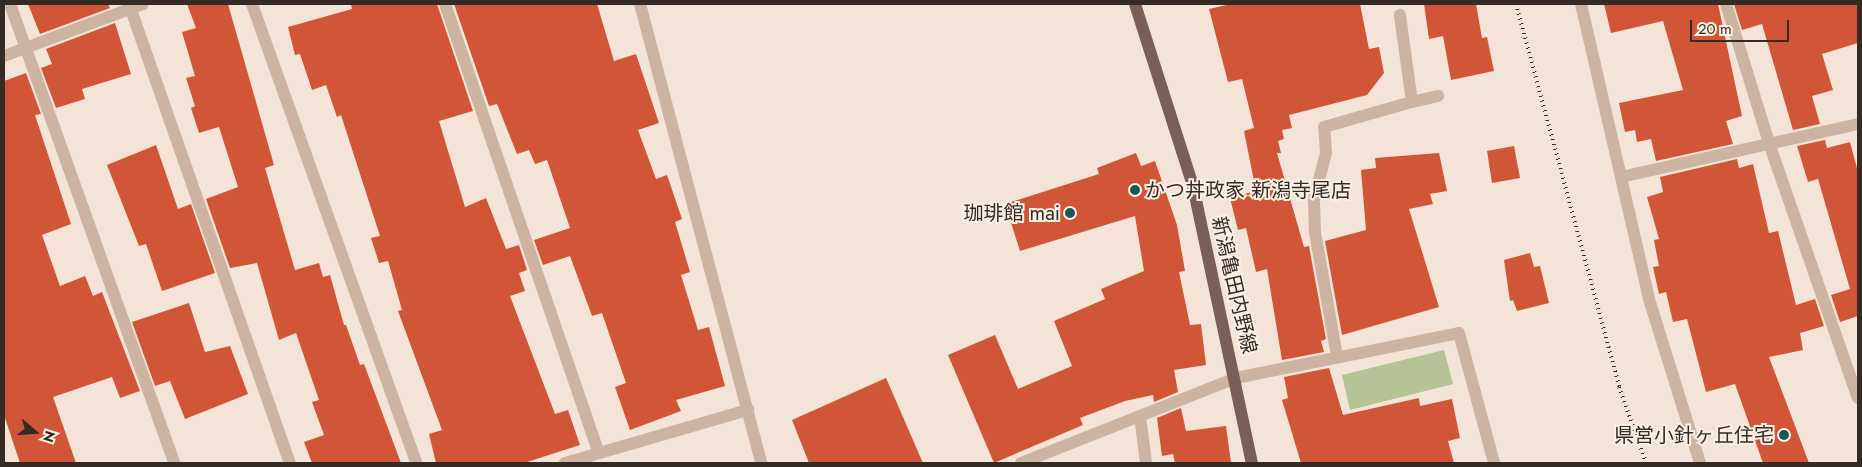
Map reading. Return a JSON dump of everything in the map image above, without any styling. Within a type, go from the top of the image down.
[{"type":"main road","name":"新潟亀田内野線","points":[[1135,4],[1193,186],[1236,378],[1252,463]]},
{"type":"street","points":[[10,4],[174,463]]},
{"type":"street","points":[[4,56],[129,6],[143,4]]},
{"type":"street","points":[[252,4],[416,463]]},
{"type":"street","points":[[445,4],[598,452]]},
{"type":"street","points":[[640,4],[761,463]]},
{"type":"street","points":[[1581,4],[1649,299],[1700,463]]},
{"type":"street","points":[[1726,4],[1770,146],[1858,398]]},
{"type":"street","points":[[129,6],[290,463]]},
{"type":"street","points":[[1400,16],[1412,102]]},
{"type":"street","points":[[1337,356],[1315,232],[1314,199],[1326,153],[1324,127],[1438,96]]},
{"type":"street","points":[[1621,177],[1770,146],[1858,124]]},
{"type":"street","points":[[1022,463],[1236,378],[1294,369],[1337,356],[1459,333],[1494,463]]},
{"type":"street","points":[[571,462],[598,452],[748,410]]},
{"type":"street","points":[[1140,416],[1146,463]]},
{"type":"green space","points":[[1444,350],[1453,384],[1350,410],[1342,375]]},
{"type":"building","points":[[28,4],[108,4],[110,8],[40,34]]},
{"type":"building","points":[[187,4],[228,4],[274,165],[265,168],[295,270],[319,263],[323,277],[330,275],[344,325],[346,325],[360,365],[364,364],[401,463],[312,463],[304,442],[324,435],[312,402],[319,400],[296,333],[279,340],[257,263],[230,268],[206,199],[238,187],[219,127],[199,133],[191,108],[195,106],[186,78],[195,76],[182,32],[196,28]]},
{"type":"building","points":[[351,4],[437,4],[473,111],[439,121],[465,207],[486,198],[506,249],[519,245],[527,270],[519,273],[525,291],[510,296],[555,414],[568,410],[580,445],[524,463],[436,463],[429,434],[442,430],[398,311],[402,310],[388,261],[379,263],[371,238],[380,236],[341,115],[337,117],[326,85],[312,90],[300,54],[295,55],[288,27],[352,9]]},
{"type":"building","points":[[454,4],[597,4],[614,61],[636,54],[659,123],[638,130],[656,179],[667,175],[682,219],[675,222],[690,272],[681,275],[698,330],[709,327],[725,386],[676,400],[681,411],[630,430],[615,387],[626,383],[602,313],[592,316],[570,256],[543,265],[534,240],[570,228],[547,160],[535,164],[529,150],[517,154],[497,104],[489,106]]},
{"type":"building","points":[[1231,4],[1360,4],[1369,49],[1379,47],[1384,73],[1367,95],[1289,115],[1292,128],[1282,130],[1284,139],[1278,141],[1281,153],[1277,153],[1304,247],[1309,246],[1326,339],[1321,341],[1324,352],[1282,360],[1267,269],[1256,272],[1246,228],[1238,230],[1230,198],[1256,191],[1244,131],[1254,128],[1242,79],[1228,82],[1209,9]]},
{"type":"building","points":[[1424,4],[1476,4],[1482,38],[1487,37],[1494,71],[1451,80],[1443,36],[1429,39]]},
{"type":"building","points":[[1604,4],[1718,4],[1742,116],[1726,121],[1733,144],[1656,161],[1651,139],[1637,142],[1635,130],[1625,132],[1619,103],[1683,90],[1663,21],[1611,33]]},
{"type":"building","points":[[1734,4],[1858,4],[1858,43],[1822,54],[1833,90],[1812,96],[1820,124],[1793,130],[1762,24],[1742,30]]},
{"type":"building","points":[[115,23],[131,74],[82,89],[85,99],[56,108],[41,68],[52,64],[46,49]]},
{"type":"building","points":[[26,73],[41,114],[35,115],[71,224],[42,235],[60,286],[85,276],[93,296],[102,292],[140,391],[120,398],[112,377],[53,397],[76,463],[20,463],[4,415],[4,81]]},
{"type":"building","points":[[1825,140],[1827,148],[1850,142],[1858,172],[1858,316],[1840,322],[1831,295],[1850,289],[1818,179],[1808,182],[1797,146]]},
{"type":"building","points":[[156,145],[178,209],[191,204],[215,273],[162,291],[146,244],[139,246],[107,165]]},
{"type":"building","points":[[1514,146],[1520,178],[1492,183],[1487,151]]},
{"type":"building","points":[[1136,153],[1141,166],[1155,161],[1177,225],[1185,271],[1179,272],[1190,325],[1201,324],[1206,365],[1174,370],[1178,392],[1154,402],[1153,395],[1125,401],[1080,418],[1083,425],[994,463],[948,355],[995,335],[1018,389],[1072,366],[1054,321],[1105,299],[1101,289],[1144,271],[1135,216],[1020,251],[1005,204],[1099,174],[1097,168]]},
{"type":"building","points":[[1439,153],[1447,191],[1430,194],[1433,204],[1409,209],[1439,307],[1342,335],[1325,241],[1366,230],[1361,170],[1376,168],[1375,158]]},
{"type":"building","points":[[1737,159],[1739,168],[1753,164],[1769,233],[1778,231],[1796,305],[1815,299],[1824,326],[1800,333],[1803,350],[1769,357],[1809,463],[1763,463],[1735,384],[1706,392],[1687,319],[1673,322],[1666,292],[1659,294],[1653,267],[1659,266],[1654,240],[1659,239],[1647,197],[1663,192],[1660,177]]},
{"type":"building","points":[[1530,253],[1534,267],[1540,266],[1549,303],[1517,311],[1513,300],[1510,301],[1504,260]]},
{"type":"building","points":[[189,303],[205,352],[230,346],[248,394],[185,419],[170,381],[155,386],[132,322]]},
{"type":"building","points":[[1329,368],[1343,415],[1419,398],[1420,406],[1452,399],[1460,438],[1448,441],[1454,463],[1301,463],[1282,400],[1288,398],[1284,377]]},
{"type":"building","points":[[886,378],[923,463],[809,463],[792,420]]},
{"type":"building","points":[[1181,408],[1186,431],[1226,426],[1231,463],[1175,463],[1173,454],[1162,456],[1157,418]]},
{"type":"railway","points":[[1516,4],[1619,387],[1646,463]]},
{"type":"place","name":"かつ丼政家 新潟寺尾店","points":[[1135,190]]},
{"type":"place","name":"珈琲館 mai","points":[[1070,213]]},
{"type":"place","name":"県営小針ヶ丘住宅","points":[[1784,435]]}]
